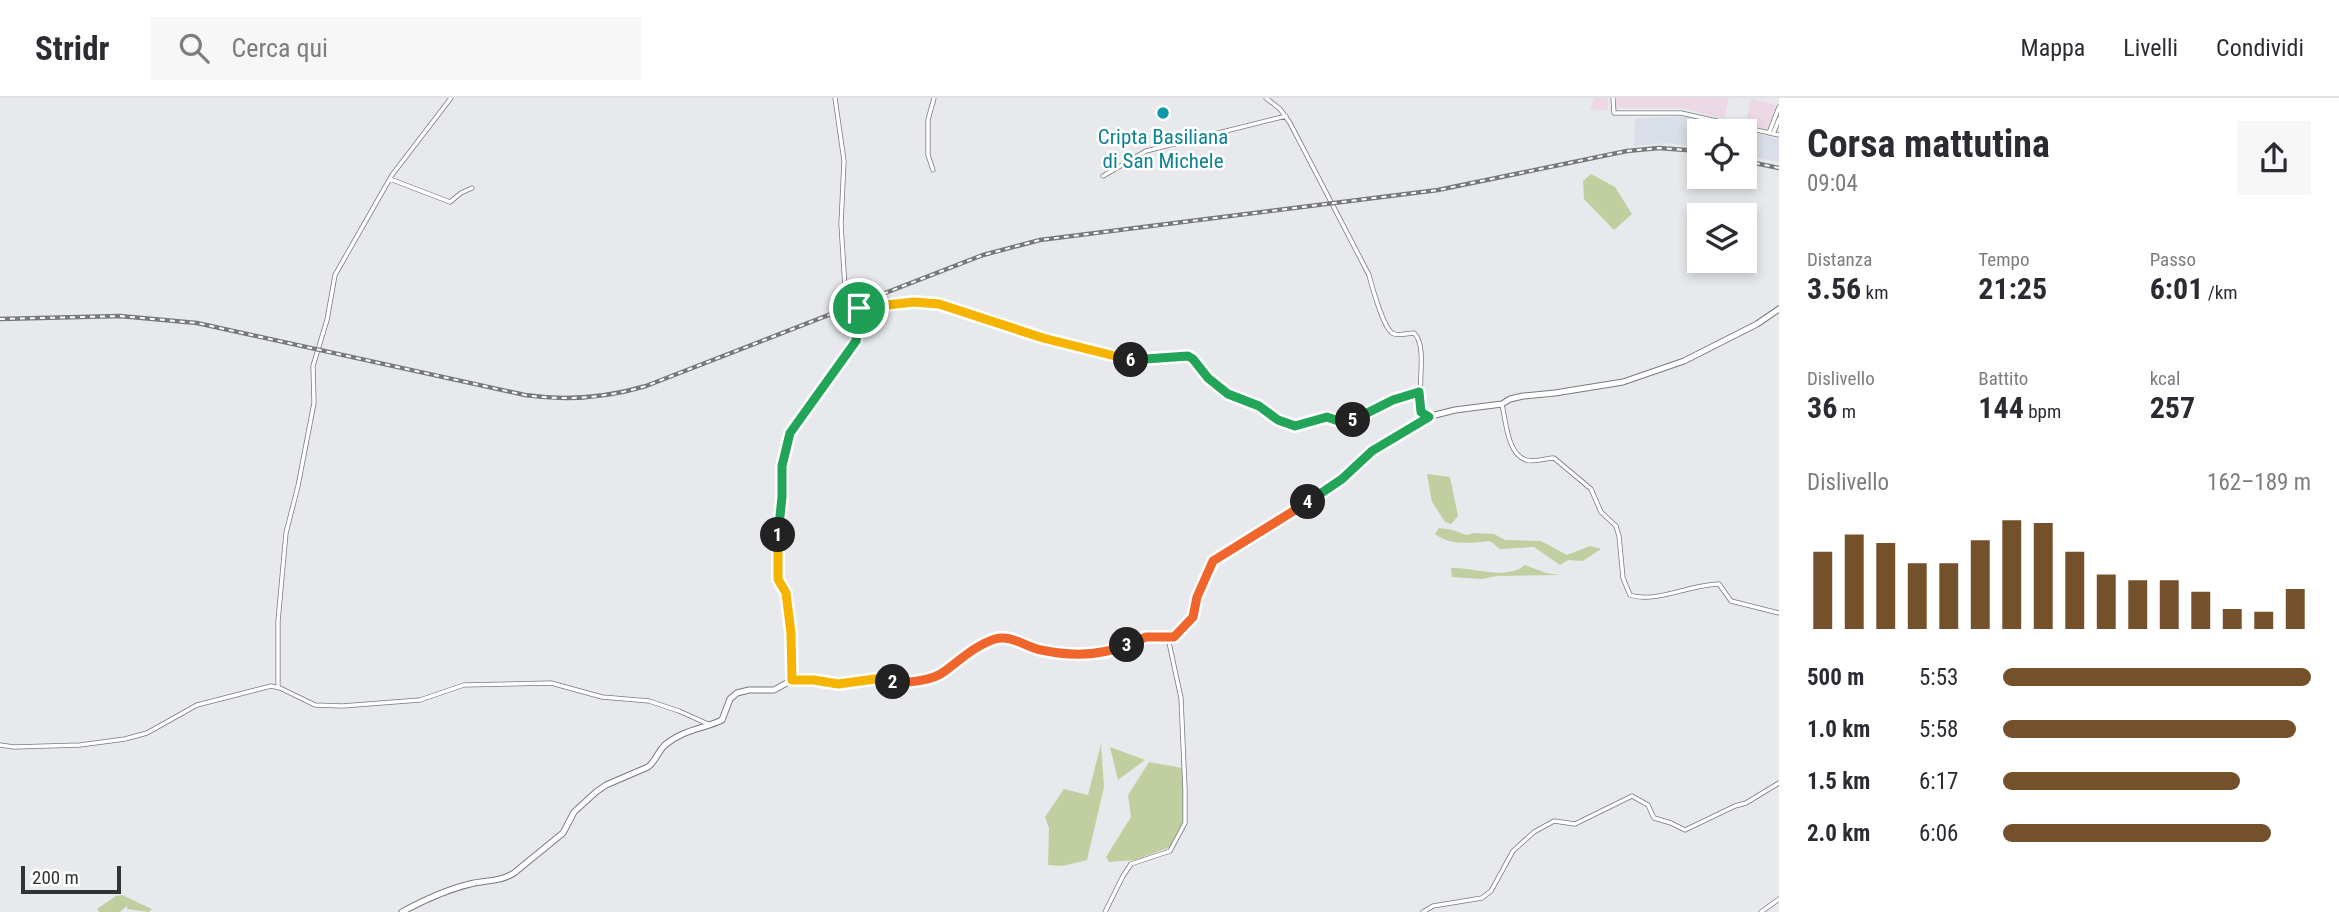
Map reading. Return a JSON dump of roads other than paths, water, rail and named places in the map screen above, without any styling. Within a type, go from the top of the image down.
[{"type":"street","points":[[278,687],[278,621],[286,533],[314,403],[313,366],[327,320],[335,275],[390,179],[451,98]]},
{"type":"street","points":[[835,98],[845,161],[841,224],[846,304],[850,310],[914,302],[939,304],[1043,338],[1129,360],[1188,356],[1208,378],[1228,394],[1259,406],[1278,420],[1295,426],[1327,417],[1344,423],[1364,416],[1393,400],[1419,392]]},
{"type":"street","points":[[933,170],[929,155],[928,120],[934,98]]},
{"type":"street","points":[[1266,98],[1286,116],[1369,275],[1373,293],[1390,331],[1398,335],[1414,332],[1418,336],[1421,349],[1421,412],[1429,417]]},
{"type":"street","points":[[1613,98],[1614,113],[1681,113],[1779,135]]},
{"type":"street","points":[[1771,133],[1779,107]]},
{"type":"street","points":[[1103,176],[1146,151],[1286,116]]},
{"type":"street","points":[[1771,133],[1779,119]]},
{"type":"street","points":[[390,179],[450,202],[472,188]]},
{"type":"street","points":[[792,680],[791,633],[786,593],[778,579],[783,456],[792,429],[856,341],[859,308]]},
{"type":"street","points":[[402,912],[438,893],[469,884],[506,878],[563,833],[574,812],[596,792],[648,767],[662,747],[670,741],[688,731],[722,720],[732,696],[748,690],[774,690],[792,680],[838,684],[875,679],[895,682],[921,679],[939,675],[996,638],[1016,640],[1038,649],[1069,654],[1111,651],[1146,637],[1174,637],[1193,617],[1197,597],[1213,561],[1330,488],[1372,451],[1429,417],[1455,410],[1502,404],[1522,396],[1604,386],[1660,370],[1715,346],[1779,309]]},
{"type":"street","points":[[1502,404],[1511,444],[1518,455],[1527,461],[1556,459],[1591,489],[1601,512],[1615,526],[1619,536],[1623,578],[1630,595],[1650,597],[1705,584],[1718,584],[1731,601],[1779,613]]},
{"type":"street","points":[[1105,912],[1131,864],[1170,851],[1185,823],[1181,698],[1168,638]]},
{"type":"street","points":[[0,745],[80,745],[125,739],[148,733],[197,705],[266,687],[278,687],[315,705],[342,706],[420,699],[464,685],[551,683],[602,697],[649,701],[710,725]]},
{"type":"street","points":[[1423,912],[1433,906],[1482,898],[1491,891],[1513,851],[1534,832],[1554,821],[1575,824],[1632,796],[1648,805],[1654,818],[1685,830],[1746,803],[1779,783]]},
{"type":"street","points":[[1761,912],[1779,899]]},
{"type":"railway","points":[[0,319],[120,316],[197,323],[525,395],[586,397],[646,386],[983,255],[1040,240],[1438,190],[1627,151],[1659,148],[1687,150]]},
{"type":"railway","points":[[1757,163],[1779,168]]},
{"type":"place","name":"Cripta Basiliana di San Michele","points":[[1163,113]]}]
